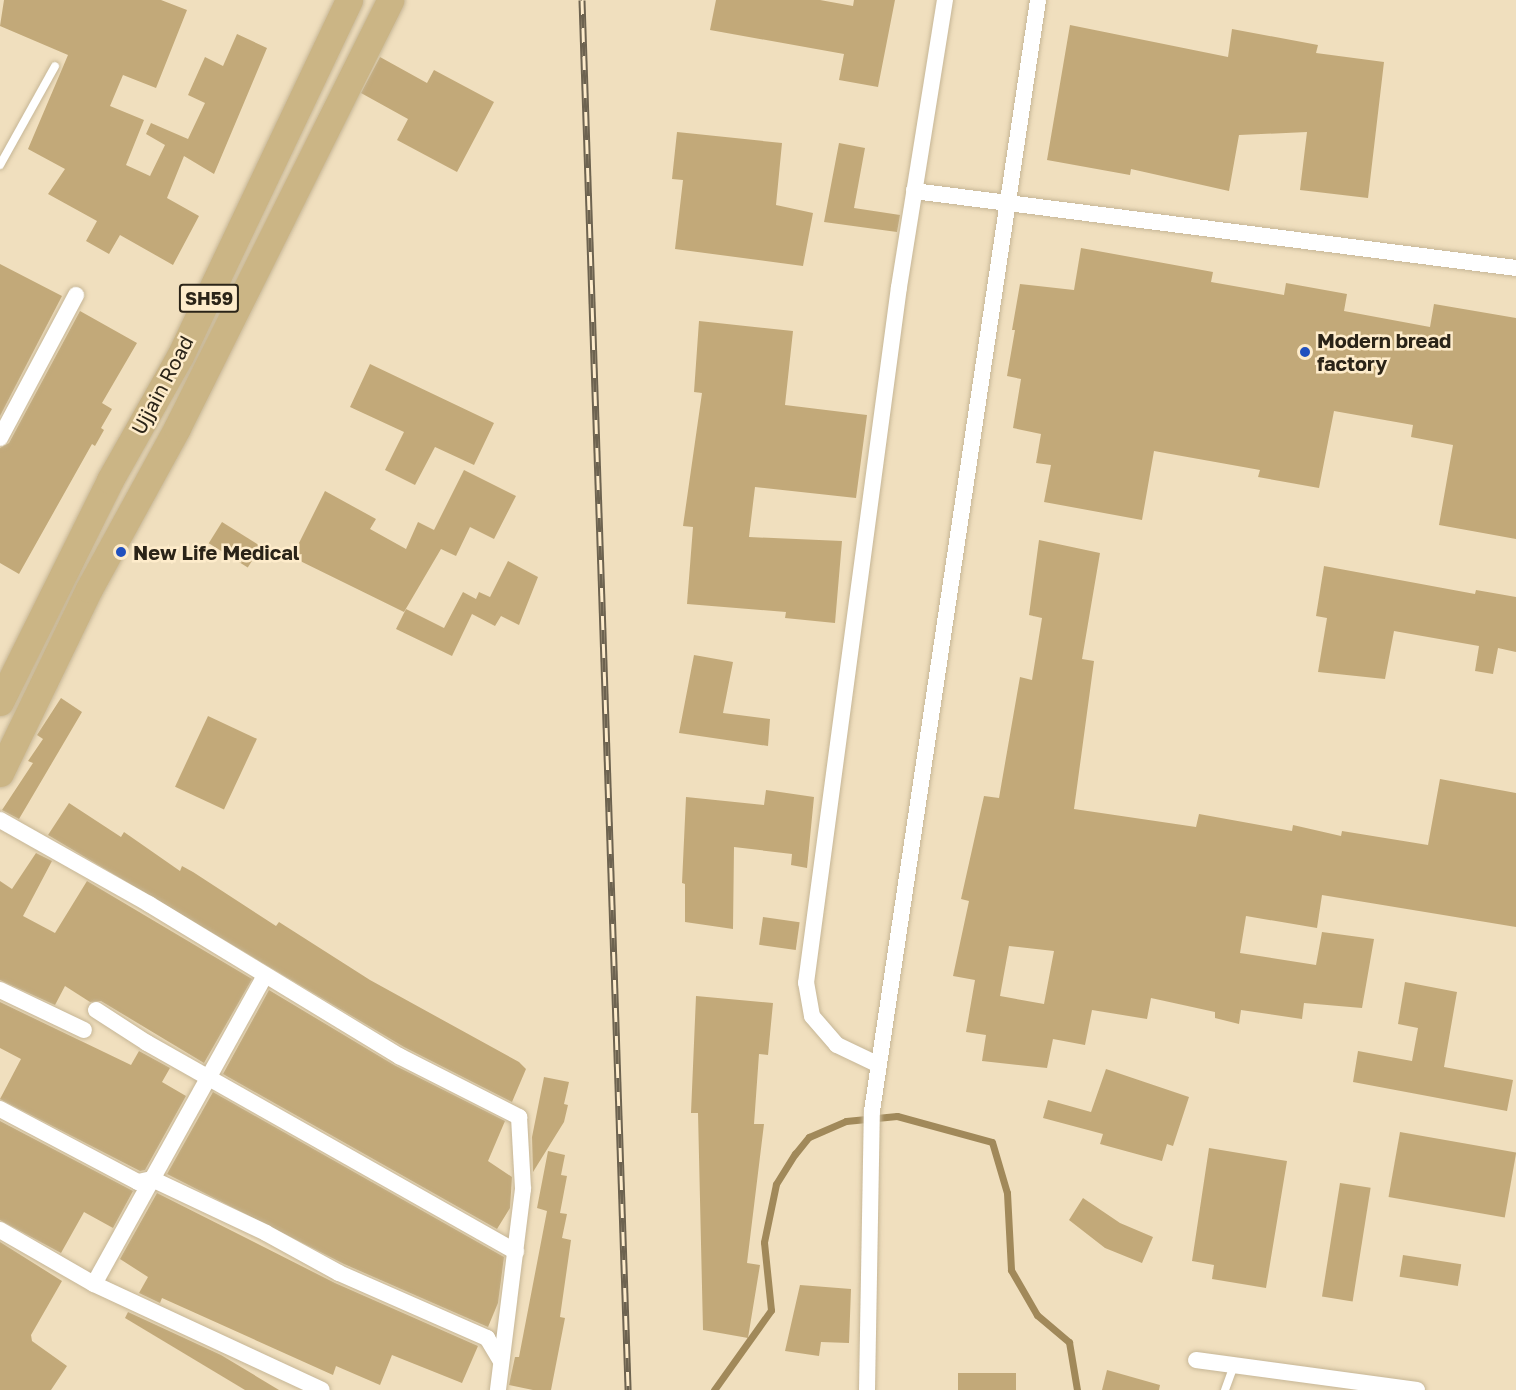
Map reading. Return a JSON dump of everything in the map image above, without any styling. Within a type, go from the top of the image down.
[{"type":"main road","name":"Ujjain Road","points":[[0,702],[110,480],[180,356],[350,0]]},
{"type":"main road","name":"Ujjain Road","points":[[0,773],[89,589],[177,428],[332,122],[390,0]]},
{"type":"main road","points":[[110,480],[140,496]]},
{"type":"street","points":[[879,1065],[837,1046],[812,1016],[806,983],[914,190],[945,0]]},
{"type":"street","points":[[867,1390],[872,1111],[1038,0]]},
{"type":"street","points":[[914,190],[1006,204],[1516,268]]},
{"type":"street","points":[[0,438],[76,295]]},
{"type":"street","points":[[0,820],[149,904],[399,1056],[519,1117],[524,1189],[498,1390]]},
{"type":"street","points":[[94,1284],[265,976]]},
{"type":"street","points":[[0,990],[84,1030]]},
{"type":"street","points":[[96,1010],[208,1077],[516,1252]]},
{"type":"street","points":[[0,1109],[138,1182],[152,1179],[266,1233],[339,1272],[487,1338],[501,1361]]},
{"type":"street","points":[[0,1230],[94,1284],[322,1390]]},
{"type":"street","points":[[1196,1360],[1417,1390]]},
{"type":"lane","points":[[0,165],[55,66]]},
{"type":"lane","points":[[1225,1390],[1234,1365]]},
{"type":"building","points":[[4,0],[161,0],[187,10],[156,88],[123,75],[110,106],[144,120],[126,165],[150,176],[165,145],[146,134],[151,123],[188,139],[205,103],[188,95],[205,57],[223,66],[237,34],[267,48],[214,174],[184,156],[167,198],[199,216],[173,265],[120,235],[109,254],[86,241],[97,221],[48,194],[65,169],[28,149],[68,55],[0,26]]},
{"type":"building","points":[[716,0],[820,0],[853,6],[854,0],[895,0],[878,87],[839,80],[844,54],[710,30]]},
{"type":"building","points":[[1070,25],[1228,57],[1232,29],[1318,45],[1316,53],[1384,62],[1368,198],[1300,190],[1307,132],[1239,135],[1229,191],[1131,169],[1130,175],[1047,160]]},
{"type":"building","points":[[380,57],[427,83],[434,70],[494,102],[457,172],[397,140],[408,119],[361,93]]},
{"type":"building","points":[[677,132],[782,143],[776,205],[813,213],[803,266],[675,249],[683,180],[672,179]]},
{"type":"building","points":[[839,143],[865,148],[854,208],[900,215],[897,232],[824,222]]},
{"type":"building","points":[[1081,248],[1213,272],[1211,282],[1284,295],[1286,283],[1347,294],[1344,311],[1430,327],[1434,304],[1516,318],[1516,539],[1439,525],[1453,445],[1411,437],[1413,425],[1334,411],[1319,488],[1258,477],[1260,470],[1154,451],[1142,520],[1044,502],[1051,465],[1036,463],[1041,434],[1013,428],[1021,379],[1007,376],[1015,330],[1012,330],[1020,284],[1074,290]]},
{"type":"building","points":[[0,264],[62,296],[0,416]]},
{"type":"building","points":[[80,311],[137,343],[102,403],[112,409],[101,428],[104,430],[95,446],[92,444],[19,574],[0,563],[0,448],[9,443]]},
{"type":"building","points":[[699,321],[793,331],[785,405],[867,415],[856,498],[755,487],[749,537],[842,541],[835,623],[785,618],[786,612],[687,604],[693,527],[683,526],[702,393],[694,392]]},
{"type":"building","points":[[370,364],[494,423],[474,465],[435,447],[415,485],[385,470],[404,432],[350,407]]},
{"type":"building","points":[[464,470],[516,496],[494,539],[470,527],[456,556],[441,549],[404,612],[292,557],[325,491],[376,519],[370,529],[406,549],[418,522],[434,530]]},
{"type":"building","points":[[222,522],[261,546],[248,568],[209,543]]},
{"type":"building","points":[[1039,540],[1100,553],[1082,659],[1094,661],[1074,809],[1196,827],[1199,814],[1292,831],[1293,825],[1341,836],[1342,831],[1428,845],[1440,779],[1516,793],[1516,927],[1322,895],[1317,928],[1246,916],[1240,953],[1316,965],[1322,932],[1374,939],[1362,1008],[1304,1003],[1302,1019],[1241,1010],[1239,1024],[1215,1018],[1215,1012],[1151,998],[1147,1019],[1092,1010],[1085,1045],[1053,1039],[1047,1068],[982,1061],[986,1035],[966,1032],[975,980],[953,976],[969,901],[961,899],[984,796],[999,798],[1020,677],[1032,680],[1042,618],[1029,615]],"holes":[[[1009,946],[1054,951],[1044,1004],[1000,996]]]},
{"type":"building","points":[[508,561],[538,577],[519,625],[501,616],[495,626],[472,614],[452,656],[396,629],[406,609],[444,628],[463,592],[476,599],[479,592],[490,597]]},
{"type":"building","points":[[1324,566],[1475,594],[1476,590],[1516,597],[1516,652],[1498,648],[1493,674],[1475,671],[1479,646],[1394,631],[1385,679],[1318,672],[1327,618],[1316,616]]},
{"type":"building","points":[[694,655],[733,662],[723,713],[770,719],[768,746],[679,733]]},
{"type":"building","points":[[61,698],[82,712],[19,819],[2,810],[33,763],[28,761],[43,739],[37,735]]},
{"type":"building","points":[[208,716],[257,739],[224,810],[175,787]]},
{"type":"building","points":[[766,790],[814,797],[807,868],[791,865],[792,854],[734,847],[733,929],[685,922],[685,884],[682,883],[686,797],[764,805]]},
{"type":"building","points":[[69,803],[121,837],[124,832],[180,871],[182,866],[193,872],[276,926],[279,922],[370,980],[519,1062],[526,1069],[512,1102],[404,1047],[48,835]]},
{"type":"building","points":[[36,853],[52,861],[23,916],[55,933],[87,881],[252,979],[204,1063],[101,1001],[90,1002],[65,986],[55,1005],[0,980],[0,881],[12,889]]},
{"type":"building","points":[[763,917],[800,922],[796,950],[759,945]]},
{"type":"building","points":[[1405,982],[1457,992],[1444,1067],[1513,1080],[1507,1111],[1353,1082],[1358,1051],[1412,1061],[1418,1028],[1398,1024]]},
{"type":"building","points":[[269,990],[394,1065],[505,1121],[488,1161],[512,1177],[510,1208],[497,1229],[223,1074]]},
{"type":"building","points":[[696,996],[773,1003],[768,1055],[759,1054],[754,1124],[764,1124],[747,1263],[760,1265],[748,1338],[703,1330],[698,1113],[691,1113]]},
{"type":"building","points":[[0,1002],[131,1065],[139,1051],[170,1068],[162,1082],[186,1096],[145,1170],[140,1171],[0,1099],[21,1059],[0,1048]]},
{"type":"building","points":[[1106,1069],[1189,1097],[1173,1146],[1167,1144],[1162,1161],[1100,1144],[1103,1134],[1043,1118],[1048,1100],[1091,1112]]},
{"type":"building","points":[[544,1077],[569,1082],[564,1104],[568,1105],[564,1122],[533,1172],[532,1137]]},
{"type":"building","points":[[213,1092],[504,1257],[498,1303],[488,1327],[344,1264],[167,1174]]},
{"type":"building","points":[[0,1121],[133,1191],[113,1228],[84,1212],[61,1253],[0,1220]]},
{"type":"building","points":[[1400,1132],[1516,1152],[1505,1217],[1389,1197]]},
{"type":"building","points":[[1209,1148],[1287,1161],[1266,1288],[1212,1279],[1214,1265],[1192,1261]]},
{"type":"building","points":[[548,1151],[565,1155],[561,1175],[567,1176],[560,1213],[567,1214],[562,1238],[571,1240],[560,1317],[565,1318],[551,1390],[533,1390],[509,1385],[515,1357],[519,1357],[547,1211],[537,1208]]},
{"type":"building","points":[[1340,1183],[1371,1188],[1353,1301],[1322,1297]]},
{"type":"building","points":[[157,1193],[335,1283],[478,1346],[462,1383],[392,1355],[380,1385],[336,1366],[333,1375],[162,1298],[160,1303],[139,1293],[148,1277],[120,1259]]},
{"type":"building","points":[[1083,1198],[1120,1223],[1153,1237],[1142,1263],[1105,1248],[1069,1220]]},
{"type":"building","points":[[0,1242],[62,1281],[31,1335],[32,1341],[67,1366],[51,1390],[0,1390]]},
{"type":"building","points":[[1403,1255],[1461,1264],[1458,1286],[1400,1277]]},
{"type":"building","points":[[800,1285],[851,1289],[849,1343],[821,1342],[819,1356],[785,1351]]},
{"type":"building","points":[[128,1312],[221,1355],[279,1390],[245,1390],[125,1318]]},
{"type":"building","points":[[1107,1370],[1160,1385],[1159,1390],[1102,1390]]},
{"type":"building","points":[[958,1373],[1016,1373],[1016,1390],[958,1390]]},
{"type":"waterway","points":[[714,1390],[771,1310],[764,1242],[776,1184],[795,1154],[809,1137],[846,1121],[897,1116],[992,1142],[1007,1193],[1011,1270],[1037,1315],[1069,1342],[1077,1390]]},
{"type":"railway","points":[[582,0],[628,1390]]},
{"type":"place","name":"Modern bread factory","points":[[1305,352]]},
{"type":"place","name":"New Life Medical","points":[[121,552]]}]
